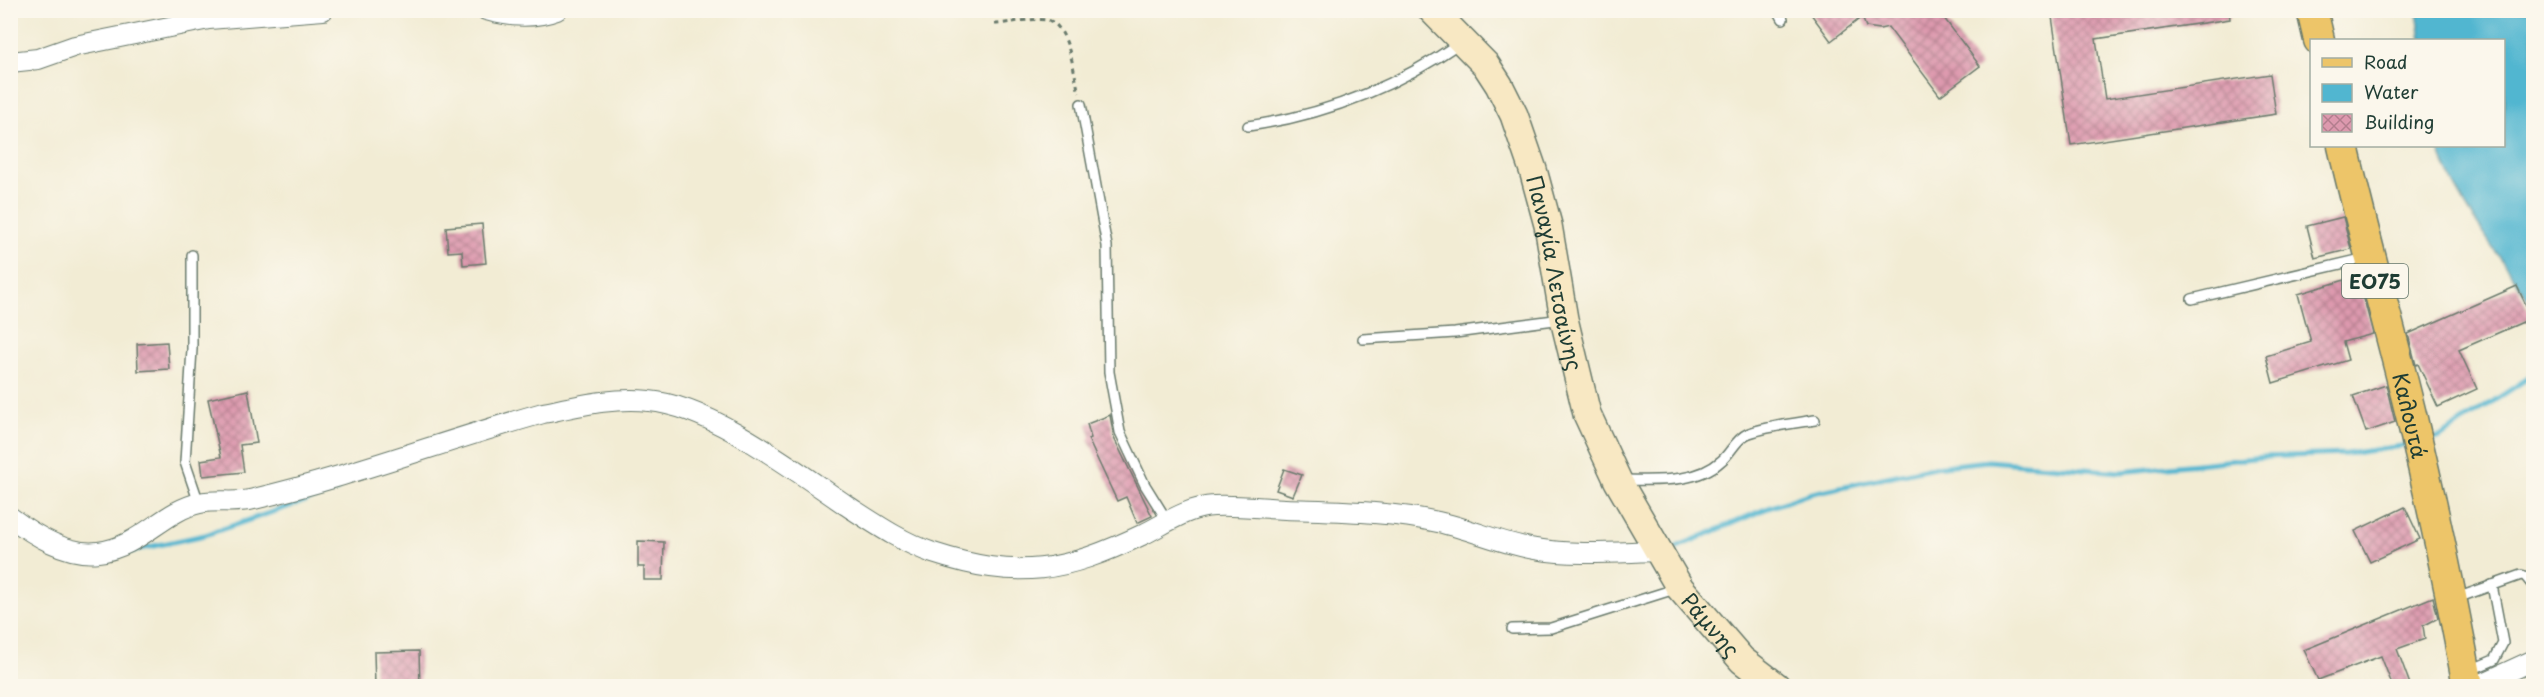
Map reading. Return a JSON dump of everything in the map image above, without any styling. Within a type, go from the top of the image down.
[{"type":"main road","points":[[2312,10],[2319,39]]},
{"type":"main road","name":"Παναγία Λετσαίνης","points":[[1433,11],[1486,65],[1499,85],[1523,140],[1548,225],[1564,319],[1587,414],[1618,481],[1659,551]]},
{"type":"main road","name":"Καλουτά","points":[[2343,147],[2369,257],[2421,456],[2470,682]]},
{"type":"main road","name":"Ράμνης","points":[[1659,551],[1680,588],[1742,660],[1776,687]]},
{"type":"street","points":[[10,62],[38,59],[75,46],[209,19],[323,10]]},
{"type":"street","points":[[486,10],[521,17],[536,16],[557,10]]},
{"type":"street","points":[[10,517],[23,527],[62,547],[96,553],[115,549],[143,536],[173,515],[199,503],[251,500],[543,413],[626,400],[671,405],[721,426],[749,441],[895,537],[931,552],[969,563],[1009,570],[1053,568],[1115,548],[1196,509],[1218,506],[1322,510],[1437,522],[1532,549],[1574,554],[1659,551]]},
{"type":"street","points":[[2470,682],[2534,660]]},
{"type":"lane","points":[[1248,126],[1287,121],[1376,91],[1434,61],[1463,40]]},
{"type":"lane","points":[[1081,104],[1107,246],[1110,372],[1120,432],[1136,467],[1168,522]]},
{"type":"lane","points":[[192,255],[192,349],[185,462],[199,503]]},
{"type":"lane","points":[[2192,299],[2369,257]]},
{"type":"lane","points":[[1363,339],[1455,333],[1564,319]]},
{"type":"lane","points":[[1618,481],[1672,480],[1690,476],[1712,468],[1722,461],[1747,434],[1815,420]]},
{"type":"lane","points":[[2452,599],[2521,575],[2525,576],[2534,587]]},
{"type":"lane","points":[[2470,682],[2494,660],[2503,643],[2492,585]]},
{"type":"lane","points":[[1512,629],[1551,628],[1680,588]]},
{"type":"path","points":[[995,24],[1047,20],[1057,24],[1064,35],[1081,104]]},
{"type":"water","points":[[2417,11],[2533,11],[2533,307],[2456,189],[2438,147],[2505,147],[2505,39],[2421,39]]},
{"type":"building","points":[[1808,10],[1938,10],[1980,66],[1940,96],[1888,27],[1880,29],[1866,27],[1862,17],[1831,41]]},
{"type":"building","points":[[2051,10],[2229,10],[2230,19],[2096,39],[2105,99],[2270,74],[2276,114],[2071,145]]},
{"type":"building","points":[[2343,217],[2351,249],[2315,258],[2307,226]]},
{"type":"building","points":[[482,224],[486,263],[463,265],[462,251],[448,252],[446,227]]},
{"type":"building","points":[[2358,276],[2373,334],[2343,342],[2348,360],[2273,383],[2266,356],[2311,342],[2298,294]]},
{"type":"building","points":[[2517,286],[2532,318],[2459,350],[2477,389],[2438,407],[2418,364],[2416,365],[2408,334]]},
{"type":"building","points":[[167,342],[169,369],[138,371],[137,344]]},
{"type":"building","points":[[2386,385],[2395,422],[2366,432],[2353,396]]},
{"type":"building","points":[[248,390],[257,443],[240,445],[244,472],[203,476],[201,460],[221,457],[208,399]]},
{"type":"building","points":[[1110,415],[1114,438],[1152,516],[1137,523],[1126,497],[1117,501],[1088,439],[1091,438],[1087,424]]},
{"type":"building","points":[[1284,469],[1302,475],[1293,496],[1276,490]]},
{"type":"building","points":[[2405,507],[2420,539],[2370,562],[2355,531]]},
{"type":"building","points":[[638,541],[664,542],[663,580],[644,580],[644,567],[638,567]]},
{"type":"building","points":[[2433,597],[2438,618],[2423,626],[2425,639],[2397,649],[2411,687],[2393,687],[2381,656],[2318,680],[2304,650]]},
{"type":"building","points":[[419,651],[420,687],[375,687],[374,652]]},
{"type":"waterway","points":[[2427,441],[2440,437],[2534,374]]},
{"type":"waterway","points":[[1677,547],[1763,510],[1808,494],[1934,467],[1988,461],[2121,472],[2263,457],[2346,454],[2409,445]]},
{"type":"waterway","points":[[130,551],[205,535],[337,490]]}]
